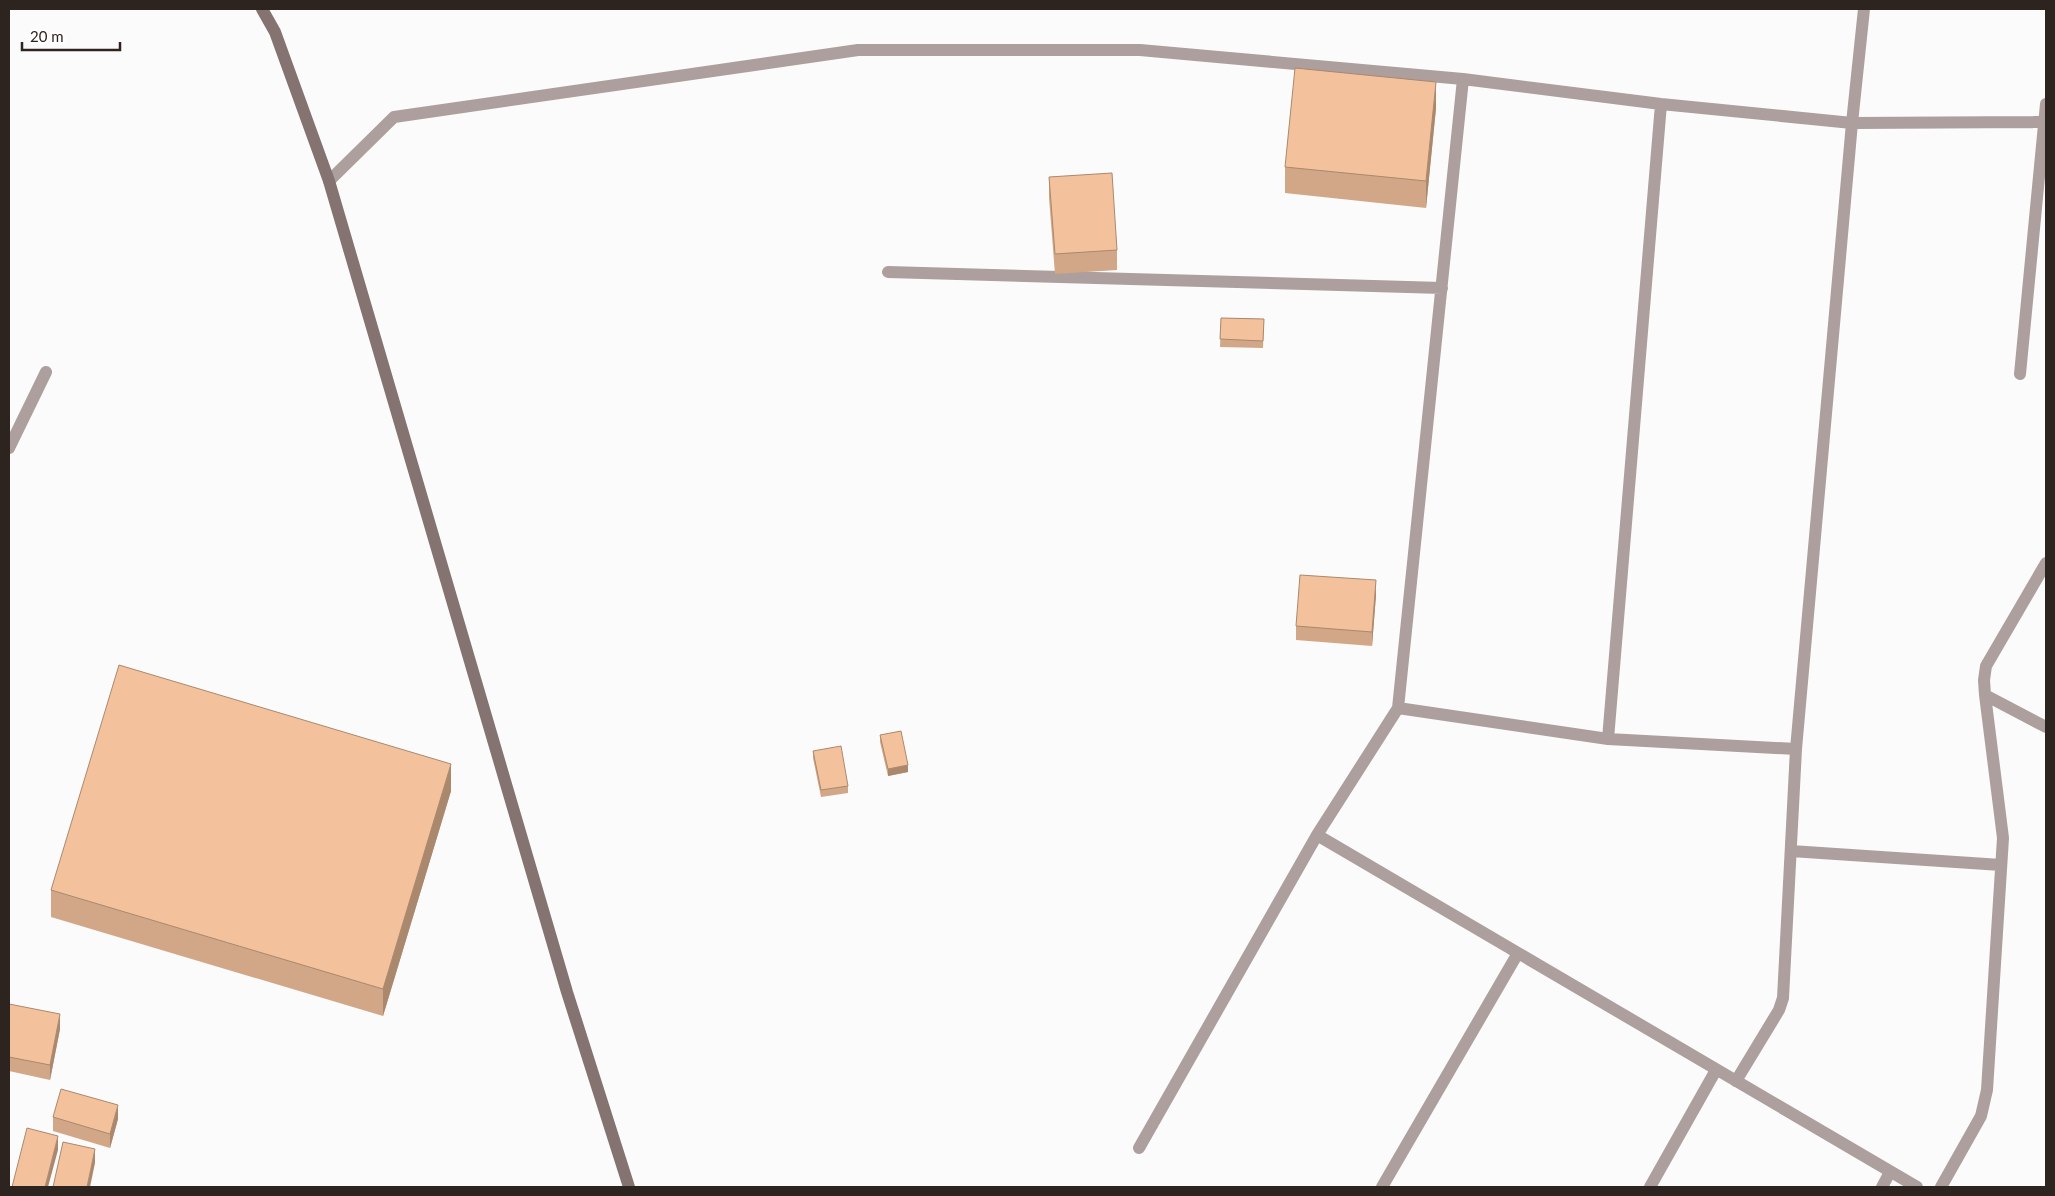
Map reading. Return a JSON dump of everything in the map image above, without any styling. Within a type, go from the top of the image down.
[{"type":"street","points":[[262,9],[275,32],[330,181],[567,992],[629,1187]]},
{"type":"street","points":[[1736,1082],[1779,1010],[1783,998],[1796,749],[1852,123],[1864,9]]},
{"type":"street","points":[[330,181],[394,117],[858,50],[1140,50],[1463,79],[1661,104],[1852,123],[2045,122]]},
{"type":"street","points":[[1138,1148],[1317,835],[1398,708],[1463,79]]},
{"type":"street","points":[[1608,739],[1661,104]]},
{"type":"street","points":[[2020,374],[2046,104]]},
{"type":"street","points":[[888,272],[1442,288]]},
{"type":"street","points":[[9,448],[46,372]]},
{"type":"street","points":[[1941,1187],[1980,1116],[1985,1103],[2002,825],[1985,695],[1984,680],[1986,666],[2046,563]]},
{"type":"street","points":[[1985,695],[2046,727]]},
{"type":"street","points":[[1398,708],[1608,739],[1796,749]]},
{"type":"street","points":[[1317,835],[1917,1187]]},
{"type":"street","points":[[1791,851],[2001,865]]},
{"type":"street","points":[[1382,1187],[1518,953]]},
{"type":"street","points":[[1650,1187],[1716,1070]]},
{"type":"street","points":[[1882,1187],[1890,1172]]},
{"type":"building","points":[[1295,68],[1436,82],[1426,181],[1285,167]]},
{"type":"building","points":[[1112,173],[1117,250],[1055,254],[1049,177]]},
{"type":"building","points":[[1221,318],[1264,319],[1263,341],[1220,339]]},
{"type":"building","points":[[1300,575],[1376,580],[1372,632],[1296,626]]},
{"type":"building","points":[[119,665],[451,764],[383,989],[51,890]]},
{"type":"building","points":[[901,731],[908,765],[888,769],[880,735]]},
{"type":"building","points":[[841,746],[848,786],[821,790],[813,751]]},
{"type":"building","points":[[9,1004],[60,1014],[50,1065],[9,1057]]},
{"type":"building","points":[[61,1089],[118,1105],[110,1134],[53,1117]]},
{"type":"building","points":[[27,1128],[58,1136],[45,1187],[12,1187]]},
{"type":"building","points":[[63,1142],[95,1149],[87,1187],[53,1187]]}]
